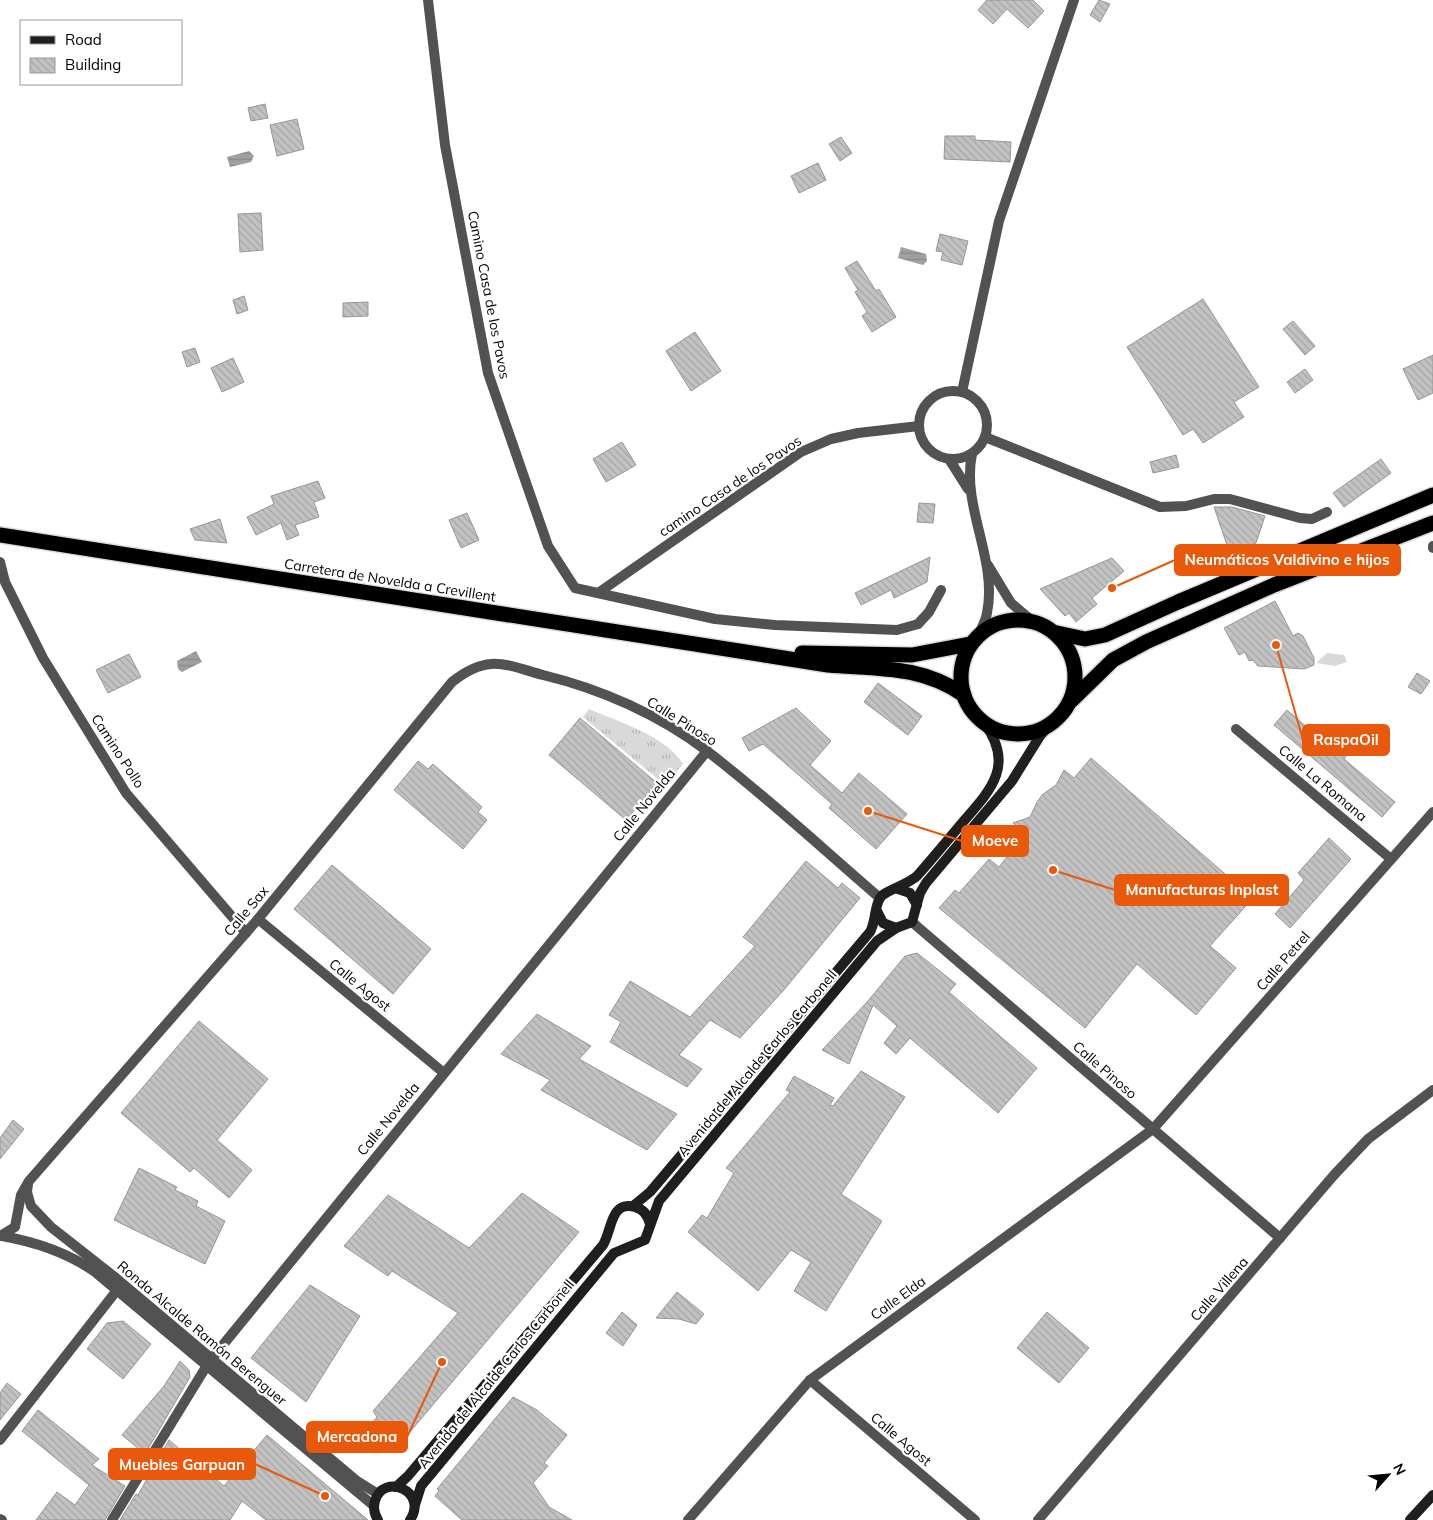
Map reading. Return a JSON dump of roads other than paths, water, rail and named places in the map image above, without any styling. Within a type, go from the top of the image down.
[{"type":"highway","points":[[1433,495],[1187,598],[1105,635],[1085,639],[1056,633],[1030,619],[1010,620],[995,624],[975,639],[963,660],[961,678],[964,695],[972,711],[984,723],[1000,731],[1017,734],[1034,732],[1058,719],[1072,700],[1113,660],[1146,642],[1274,585],[1433,523]]},
{"type":"highway","name":"Carretera de Novelda a Crevillent","points":[[0,535],[775,655]]},
{"type":"highway","points":[[1056,633],[1067,646],[1072,659],[1075,672],[1072,700]]},
{"type":"highway","points":[[775,655],[802,653],[912,654],[975,639]]},
{"type":"highway","points":[[775,655],[828,665],[904,670],[932,677],[964,695]]},
{"type":"main road","points":[[880,898],[886,892],[898,889],[917,876],[989,792],[995,782],[999,769],[999,750],[996,741],[984,723]]},
{"type":"main road","points":[[912,922],[917,911],[917,904],[926,884],[1012,781],[1049,725]]},
{"type":"main road","points":[[898,889],[910,893],[917,904]]},
{"type":"main road","name":"Avenida del Alcalde Carlos Carbonell","points":[[378,1494],[384,1489],[396,1486],[408,1476],[603,1245],[612,1217],[618,1210],[633,1206],[650,1192],[870,932],[880,898]]},
{"type":"main road","points":[[877,911],[883,923],[896,928]]},
{"type":"main road","name":"Avenida del Alcalde Carlos Carbonell","points":[[410,1520],[421,1486],[614,1253],[626,1246],[637,1245],[645,1240],[659,1201],[877,942],[896,928],[902,928],[912,922]]},
{"type":"main road","points":[[633,1206],[644,1212],[650,1224]]},
{"type":"main road","points":[[610,1227],[615,1239],[626,1246]]},
{"type":"main road","points":[[396,1486],[408,1491],[415,1505]]},
{"type":"main road","points":[[374,1514],[378,1494]]},
{"type":"main road","points":[[1410,1520],[1433,1495]]},
{"type":"street","name":"Camino Casa de los Pavos","points":[[428,0],[445,145],[488,373],[548,546],[575,588],[715,619],[775,625],[897,630],[918,624],[929,612],[941,590]]},
{"type":"street","points":[[962,392],[999,221],[1074,0]]},
{"type":"street","points":[[949,390],[962,392],[972,396],[983,409],[987,425],[985,436],[980,446],[972,454],[957,459],[938,456],[928,448],[921,438],[920,414],[932,398],[949,390]]},
{"type":"street","name":"camino Casa de los Pavos","points":[[598,592],[801,452],[831,439],[858,433],[919,426]]},
{"type":"street","points":[[985,436],[1160,507],[1186,506],[1214,499],[1230,499],[1300,518],[1312,519],[1328,512]]},
{"type":"street","points":[[972,454],[968,470],[970,492],[984,558],[989,594],[987,614],[975,639]]},
{"type":"street","points":[[949,459],[970,492]]},
{"type":"street","points":[[984,558],[994,578],[1011,603],[1030,619]]},
{"type":"street","name":"Camino Pollo","points":[[0,562],[5,582],[43,658],[126,793],[246,933]]},
{"type":"street","name":"Calle Sax","points":[[1,1236],[14,1227],[21,1195],[29,1181],[258,919],[452,682],[468,669],[486,663]]},
{"type":"street","name":"Calle Pinoso","points":[[486,663],[509,666],[592,689],[629,705],[707,751],[880,898]]},
{"type":"street","name":"Calle La Romana","points":[[1236,729],[1391,859]]},
{"type":"street","name":"Calle Novelda","points":[[112,1520],[210,1362],[707,751]]},
{"type":"street","name":"Calle Petrel","points":[[1153,1129],[1433,812]]},
{"type":"street","name":"Calle Agost","points":[[258,919],[444,1073]]},
{"type":"street","name":"Calle Pinoso","points":[[912,922],[1280,1238]]},
{"type":"street","name":"Calle Villena","points":[[1038,1520],[1280,1238],[1368,1139],[1433,1090]]},
{"type":"street","name":"Calle Elda","points":[[688,1520],[810,1380],[1153,1129]]},
{"type":"street","name":"Ronda Alcalde Ramón Berenguer","points":[[29,1181],[27,1192],[31,1206],[39,1216],[210,1362],[357,1481],[378,1494]]},
{"type":"street","name":"Ronda Alcalde Ramón Berenguer","points":[[1,1236],[28,1241],[67,1255],[82,1262],[120,1286]]},
{"type":"street","points":[[0,1440],[120,1286]]},
{"type":"street","name":"Ronda Alcalde Ramón Berenguer","points":[[210,1362],[374,1514]]},
{"type":"street","name":"Calle Agost","points":[[810,1380],[975,1520]]},
{"type":"place","name":"Neumáticos Valdivino e hijos","points":[[1112,588]]},
{"type":"place","name":"RaspaOil","points":[[1276,645]]},
{"type":"place","name":"Moeve","points":[[868,811]]},
{"type":"place","name":"Manufacturas Inplast","points":[[1053,870]]},
{"type":"place","name":"Mercadona","points":[[442,1362]]},
{"type":"place","name":"Muebles Garpuan","points":[[325,1496]]}]
